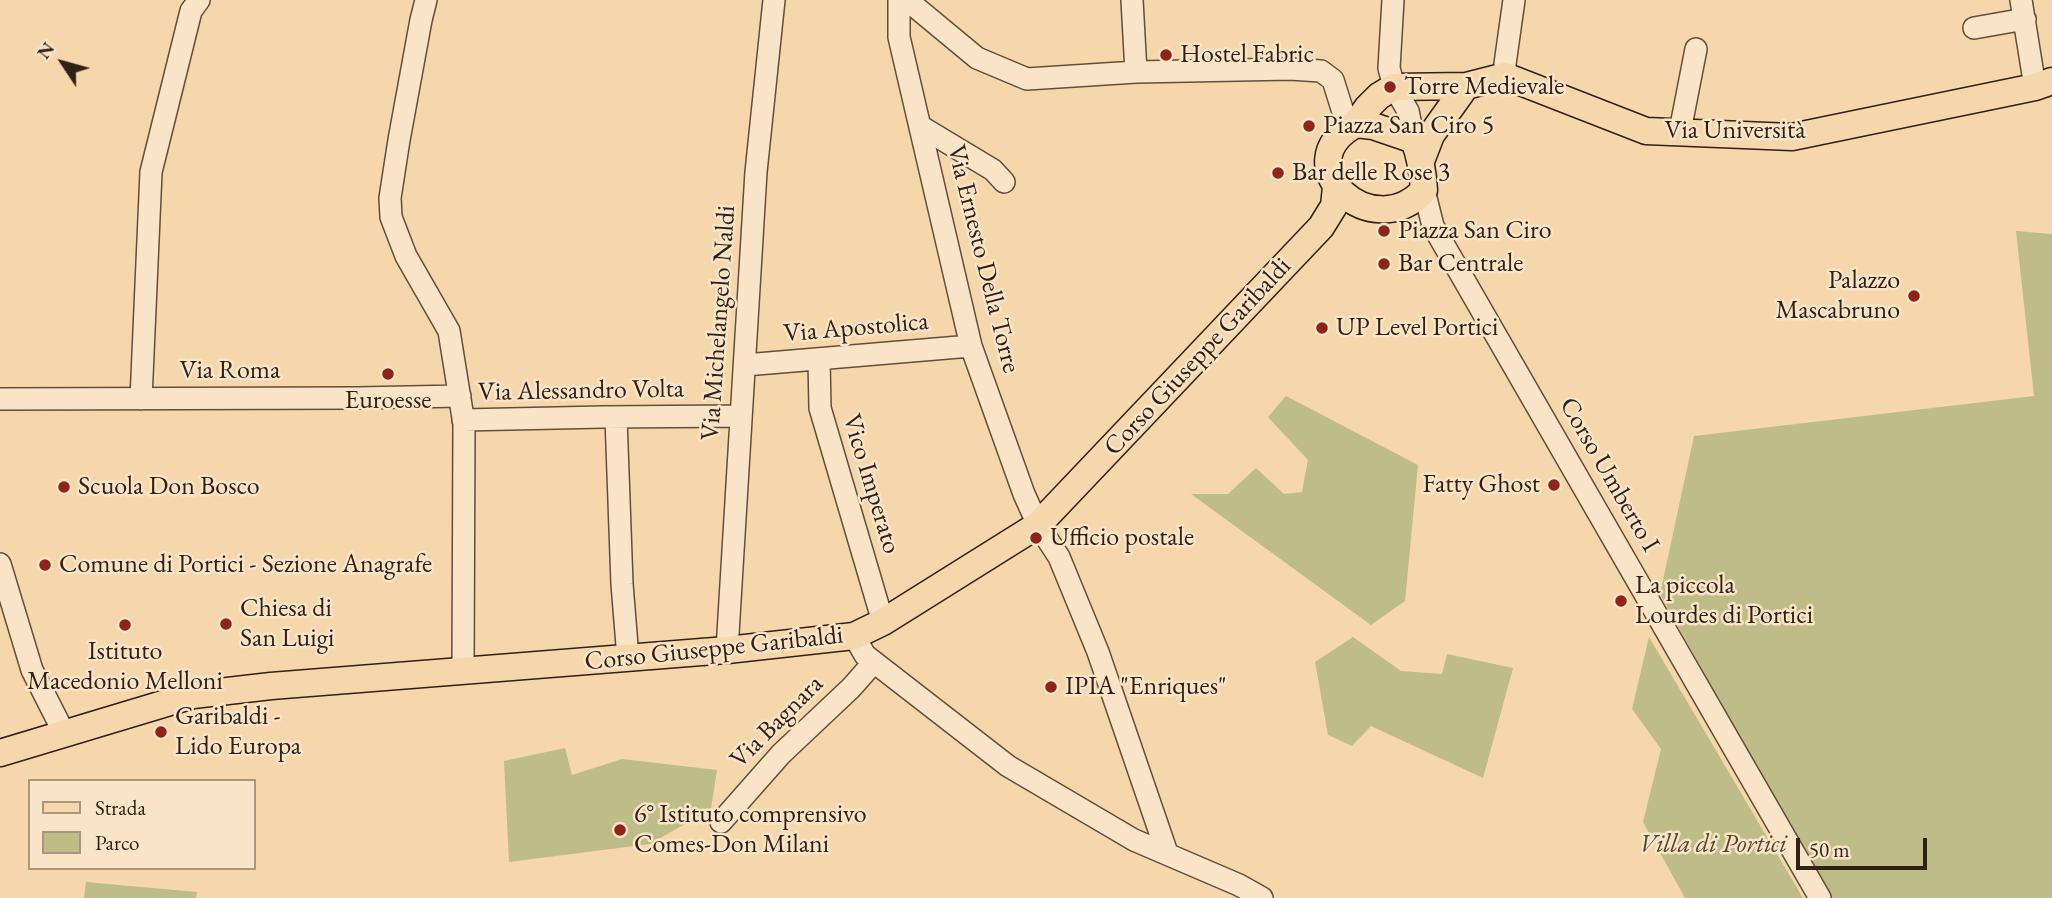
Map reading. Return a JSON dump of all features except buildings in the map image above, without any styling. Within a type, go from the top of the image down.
[{"type":"main road","points":[[1466,86],[1418,150],[1414,197],[1396,208],[1377,210],[1354,203],[1336,187],[1330,177],[1329,153],[1337,138],[1352,126],[1379,96],[1394,87],[1466,86],[1505,76]]},
{"type":"main road","name":"Via Università","points":[[1505,76],[1646,131],[1792,137],[2043,84]]},
{"type":"main road","points":[[1352,126],[1373,125],[1418,150]]},
{"type":"main road","name":"Corso Giuseppe Garibaldi","points":[[0,753],[193,695],[271,686],[727,650],[854,636],[883,622],[1038,525],[1321,227],[1334,206],[1336,187]]},
{"type":"main road","name":"Corso Giuseppe Garibaldi","points":[[1321,227],[1343,213],[1363,206]]},
{"type":"street","points":[[141,399],[151,172],[191,11],[199,0]]},
{"type":"street","points":[[426,0],[399,140],[390,198],[391,217],[406,256],[449,331],[460,396],[463,420],[463,672]]},
{"type":"street","name":"Via Michelangelo Naldi","points":[[727,650],[757,172],[774,0]]},
{"type":"street","name":"Via Ernesto Della Torre","points":[[899,0],[899,37],[971,346],[1024,494],[1038,525],[1059,557],[1098,652],[1167,853]]},
{"type":"street","points":[[907,0],[977,58],[1027,79],[1136,72],[1290,69],[1321,71],[1333,80],[1352,126]]},
{"type":"street","points":[[1132,0],[1136,72]]},
{"type":"street","points":[[1393,0],[1390,68],[1394,87],[1408,111],[1418,150]]},
{"type":"street","points":[[1505,76],[1514,0]]},
{"type":"street","points":[[1974,27],[2023,10],[2043,84]]},
{"type":"street","points":[[1680,131],[1696,49]]},
{"type":"street","points":[[920,126],[993,170],[1004,182]]},
{"type":"street","name":"Corso Umberto I","points":[[1414,197],[1820,898]]},
{"type":"street","name":"Via Apostolica","points":[[745,365],[971,346]]},
{"type":"street","name":"Vico Imperato","points":[[819,360],[820,408],[883,622]]},
{"type":"street","name":"Via Roma","points":[[0,399],[460,396]]},
{"type":"street","name":"Via Alessandro Volta","points":[[463,420],[741,416]]},
{"type":"street","points":[[616,418],[622,584],[628,658]]},
{"type":"street","points":[[0,564],[32,670],[64,733]]},
{"type":"street","points":[[854,636],[865,655],[1008,766],[1134,840],[1239,885],[1262,898]]},
{"type":"street","name":"Via Bagnara","points":[[721,822],[781,754],[851,688],[874,662]]},
{"type":"green space","points":[[2016,231],[2052,234],[2052,898],[1830,898],[1660,594],[1694,436],[2034,396]]},
{"type":"green space","points":[[1286,396],[1418,465],[1405,601],[1371,625],[1191,494],[1228,494],[1256,468],[1284,494],[1302,492],[1308,460],[1268,417]]},
{"type":"green space","points":[[1353,637],[1401,671],[1442,674],[1447,654],[1513,668],[1483,778],[1371,726],[1352,746],[1328,735],[1315,662]]},
{"type":"green space","name":"Villa di Portici","points":[[1649,637],[1803,898],[1685,898],[1643,822],[1661,749],[1632,709]]},
{"type":"green space","points":[[565,748],[572,775],[622,759],[717,770],[711,809],[650,844],[509,862],[504,761]]},
{"type":"green space","points":[[86,882],[197,892],[196,898],[84,898]]},
{"type":"place","name":"Hostel Fabric","points":[[1166,55]]},
{"type":"place","name":"Torre Medievale","points":[[1390,87]]},
{"type":"place","name":"Piazza San Ciro 5","points":[[1309,126]]},
{"type":"place","name":"Bar delle Rose 3","points":[[1278,173]]},
{"type":"place","name":"Piazza San Ciro","points":[[1384,231]]},
{"type":"place","name":"Bar Centrale","points":[[1384,264]]},
{"type":"place","name":"Palazzo Mascabruno","points":[[1914,296]]},
{"type":"place","name":"UP Level Portici","points":[[1322,328]]},
{"type":"place","name":"Euroesse","points":[[388,374]]},
{"type":"place","name":"Fatty Ghost","points":[[1554,485]]},
{"type":"place","name":"Scuola Don Bosco","points":[[64,487]]},
{"type":"place","name":"Ufficio postale","points":[[1036,538]]},
{"type":"place","name":"Comune di Portici - Sezione Anagrafe","points":[[45,565]]},
{"type":"place","name":"La piccola Lourdes di Portici","points":[[1621,601]]},
{"type":"place","name":"Chiesa di San Luigi","points":[[226,624]]},
{"type":"place","name":"Istituto Macedonio Melloni","points":[[125,625]]},
{"type":"place","name":"IPIA \"Enriques\"","points":[[1051,687]]},
{"type":"place","name":"Garibaldi - Lido Europa","points":[[161,732]]},
{"type":"place","name":"6° Istituto comprensivo Comes-Don Milani","points":[[620,830]]}]
